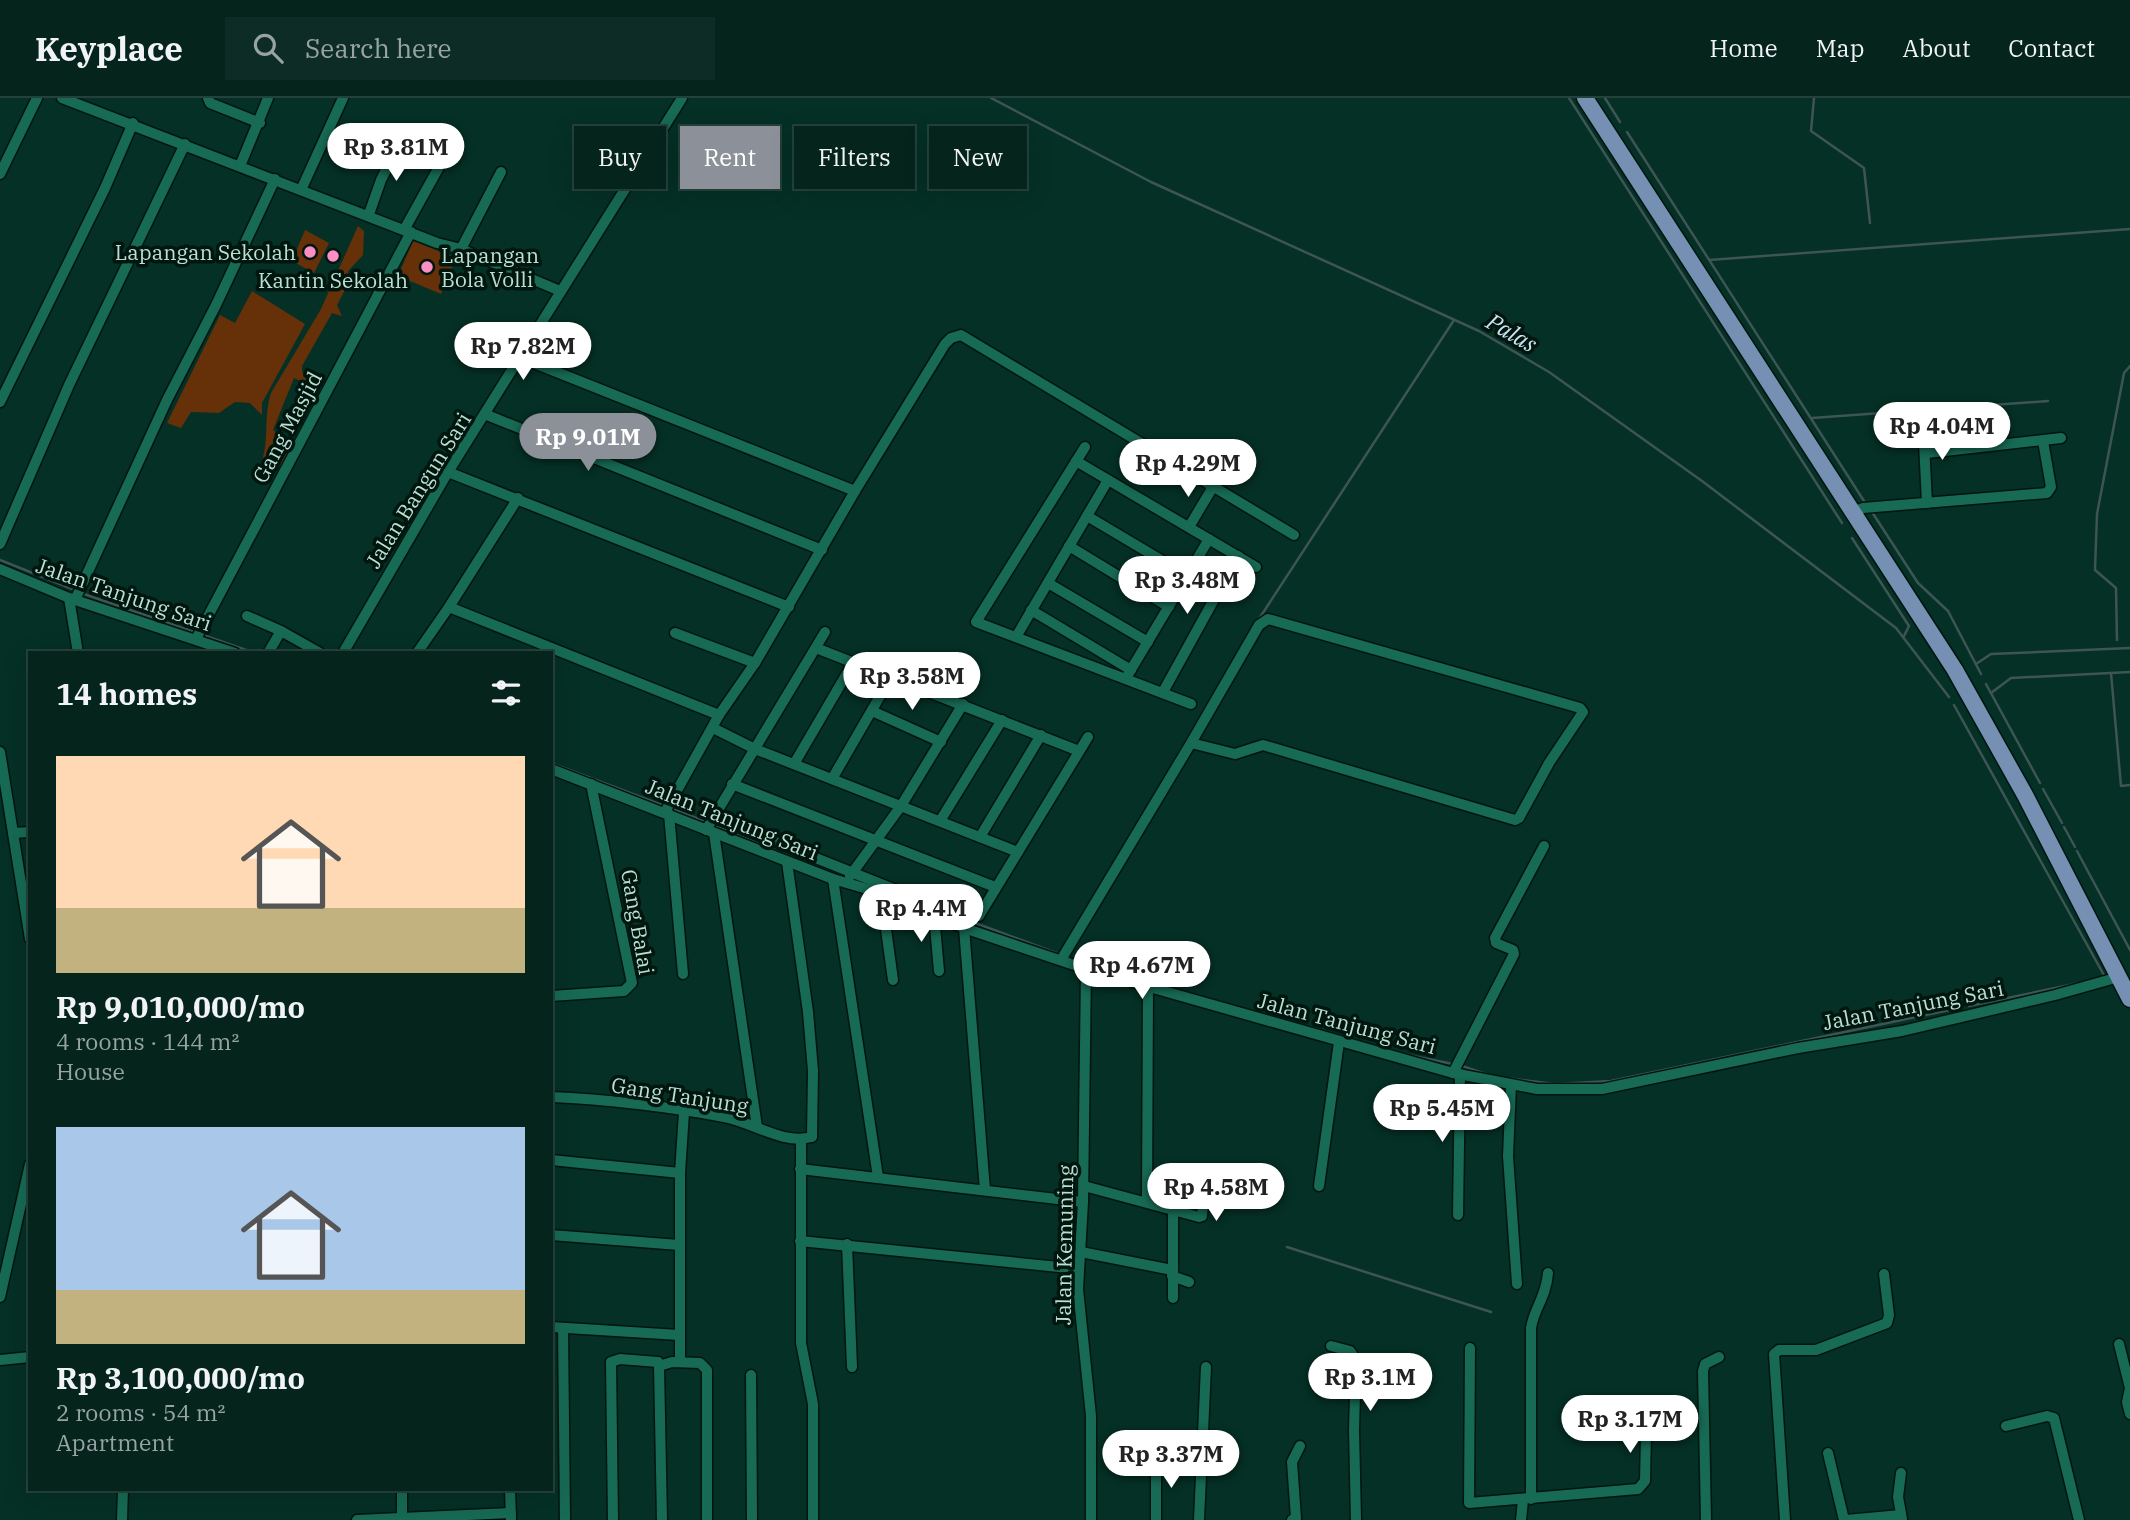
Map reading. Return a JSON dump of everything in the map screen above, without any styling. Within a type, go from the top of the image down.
[{"type":"main road","points":[[1584,98],[1955,670],[2030,805],[2130,999]]},
{"type":"street","points":[[0,174],[37,98]]},
{"type":"street","points":[[65,98],[407,231],[461,249],[559,291]]},
{"type":"street","points":[[208,98],[210,103],[227,112],[260,123]]},
{"type":"street","points":[[240,166],[260,123],[268,98]]},
{"type":"street","points":[[301,190],[343,98]]},
{"type":"street","name":"Jalan Bangun Sari","points":[[344,651],[559,291],[682,98]]},
{"type":"street","points":[[0,402],[105,188],[133,123]]},
{"type":"street","name":"Gang Masjid","points":[[200,644],[454,140]]},
{"type":"street","points":[[369,214],[381,180],[400,141]]},
{"type":"street","points":[[0,544],[69,385],[184,144]]},
{"type":"street","points":[[461,249],[501,172]]},
{"type":"street","points":[[78,651],[75,596],[275,179]]},
{"type":"street","points":[[683,974],[667,813],[719,715],[755,663],[855,491],[951,338],[961,335],[1294,535]]},
{"type":"street","points":[[519,357],[855,491]]},
{"type":"street","points":[[487,415],[822,550]]},
{"type":"street","points":[[1923,423],[1927,453],[1927,503]]},
{"type":"street","points":[[1927,453],[2061,438]]},
{"type":"street","points":[[1853,512],[1863,508],[2047,493],[2051,487],[2043,441]]},
{"type":"street","points":[[1084,447],[976,622],[1129,674]]},
{"type":"street","points":[[1076,461],[1256,567]]},
{"type":"street","points":[[449,472],[789,607]]},
{"type":"street","points":[[1016,637],[1108,480]]},
{"type":"street","points":[[1189,527],[1214,485]]},
{"type":"street","points":[[418,651],[518,498]]},
{"type":"street","points":[[1087,516],[1188,576]]},
{"type":"street","points":[[1129,674],[1209,539]]},
{"type":"street","points":[[1069,546],[1169,607]]},
{"type":"street","points":[[1163,692],[1238,556]]},
{"type":"street","name":"Jalan Tanjung Sari","points":[[0,569],[200,644],[228,651]]},
{"type":"street","points":[[1048,583],[1147,642]]},
{"type":"street","points":[[449,607],[719,715]]},
{"type":"street","points":[[1031,610],[1129,674],[1191,704]]},
{"type":"street","points":[[247,616],[316,651]]},
{"type":"street","points":[[1063,957],[1259,625],[1268,619],[1423,661],[1583,712],[1549,763],[1519,818],[1515,820],[1263,745],[1235,754],[1191,743]]},
{"type":"street","points":[[269,651],[281,631]]},
{"type":"street","points":[[757,1127],[710,825],[825,632]]},
{"type":"street","points":[[675,634],[755,663]]},
{"type":"street","points":[[816,648],[1079,751]]},
{"type":"street","points":[[794,764],[853,663]]},
{"type":"street","points":[[832,779],[891,677]]},
{"type":"street","points":[[849,877],[901,806],[963,704]]},
{"type":"street","points":[[872,711],[941,742]]},
{"type":"street","points":[[940,821],[1002,720]]},
{"type":"street","points":[[713,728],[755,749],[1017,852]]},
{"type":"street","points":[[980,837],[1041,735]]},
{"type":"street","points":[[979,916],[1088,737]]},
{"type":"street","points":[[0,752],[28,927]]},
{"type":"street","name":"Jalan Tanjung Sari","points":[[553,770],[667,813],[710,825],[787,862],[833,879],[849,877],[881,893],[1063,957],[1086,969],[1339,1042],[1456,1073],[1537,1089],[1602,1089],[1798,1048],[1938,1023],[2119,977]]},
{"type":"street","name":"Gang Balai","points":[[553,996],[624,992],[632,983],[591,784]]},
{"type":"street","points":[[732,784],[995,887]]},
{"type":"street","points":[[710,825],[939,913],[939,971]]},
{"type":"street","points":[[13,833],[28,832]]},
{"type":"street","points":[[1458,1215],[1456,1073],[1514,954],[1513,950],[1496,943],[1495,938],[1544,846]]},
{"type":"street","points":[[787,862],[808,1012],[813,1071],[812,1137],[801,1140],[800,1169],[802,1350],[813,1404],[813,1520]]},
{"type":"street","points":[[833,879],[878,1178]]},
{"type":"street","points":[[881,893],[893,980]]},
{"type":"street","points":[[964,923],[985,1190]]},
{"type":"street","name":"Jalan Kemuning","points":[[1086,969],[1084,1186],[1079,1315],[1091,1416],[1091,1520]]},
{"type":"street","points":[[1147,1201],[1148,987]]},
{"type":"street","points":[[1319,1186],[1339,1042]]},
{"type":"street","points":[[1511,1085],[1508,1156],[1517,1284]]},
{"type":"street","name":"Gang Tanjung","points":[[553,1097],[725,1117],[801,1140]]},
{"type":"street","points":[[680,1362],[680,1174],[684,1112]]},
{"type":"street","points":[[553,1160],[680,1174]]},
{"type":"street","points":[[800,1169],[1083,1202]]},
{"type":"street","points":[[1084,1186],[1202,1216],[1206,1171]]},
{"type":"street","points":[[0,1297],[28,1173]]},
{"type":"street","points":[[1172,1298],[1173,1210]]},
{"type":"street","points":[[553,1235],[679,1245]]},
{"type":"street","points":[[800,1241],[1079,1269]]},
{"type":"street","points":[[847,1244],[852,1367]]},
{"type":"street","points":[[1081,1252],[1172,1273],[1189,1282]]},
{"type":"street","points":[[1521,1520],[1527,1500],[1531,1328],[1533,1317],[1545,1294],[1548,1273]]},
{"type":"street","points":[[1785,1520],[1774,1354],[1779,1350],[1797,1352],[1816,1349],[1887,1323],[1889,1315],[1884,1274]]},
{"type":"street","points":[[553,1327],[679,1335]]},
{"type":"street","points":[[563,1328],[565,1520]]},
{"type":"street","points":[[2119,1344],[2130,1388],[2127,1402],[2130,1414]]},
{"type":"street","points":[[1331,1346],[1350,1351],[1356,1360],[1356,1520]]},
{"type":"street","points":[[1470,1348],[1469,1503],[1638,1489],[1645,1481],[1646,1433]]},
{"type":"street","points":[[0,1360],[28,1357]]},
{"type":"street","points":[[1706,1520],[1703,1371],[1705,1364],[1719,1357]]},
{"type":"street","points":[[613,1520],[611,1362],[620,1359],[657,1362],[659,1366],[662,1520]]},
{"type":"street","points":[[659,1366],[680,1362],[702,1364],[707,1376],[707,1520]]},
{"type":"street","points":[[1199,1520],[1206,1367]]},
{"type":"street","points":[[751,1375],[752,1520]]},
{"type":"street","points":[[2006,1426],[2048,1416],[2054,1418],[2079,1520]]},
{"type":"street","points":[[1292,1520],[1296,1518],[1292,1462],[1300,1446]]},
{"type":"street","points":[[1828,1453],[1845,1520],[1902,1518],[1898,1497],[1901,1473]]},
{"type":"street","points":[[1156,1459],[1156,1520]]},
{"type":"street","points":[[122,1520],[123,1491]]},
{"type":"street","points":[[402,1491],[402,1519]]},
{"type":"street","points":[[357,1520],[511,1516],[510,1491]]},
{"type":"shaded area","points":[[358,226],[364,231],[363,255],[348,271],[349,282],[337,305],[342,316],[332,313],[302,366],[302,372],[319,385],[316,388],[294,378],[273,430],[291,442],[283,463],[274,470],[265,469],[261,464],[271,393],[321,309]]},
{"type":"shaded area","name":"Lapangan Sekolah","points":[[305,230],[329,243],[314,273],[292,261]]},
{"type":"shaded area","name":"Lapangan Bola Volli","points":[[413,241],[456,258],[441,294],[398,276]]},
{"type":"shaded area","points":[[252,291],[305,324],[262,403],[262,415],[250,403],[235,402],[219,413],[191,412],[181,428],[167,423],[220,315],[235,323]]},
{"type":"waterway","name":"Palas","points":[[991,98],[1151,182],[1479,331],[1549,372],[1702,481],[1896,628],[1949,697]]},
{"type":"waterway","points":[[1569,98],[1842,523]]},
{"type":"waterway","points":[[1605,98],[1620,122]]},
{"type":"waterway","points":[[1814,98],[1811,131],[1864,168],[1870,223]]},
{"type":"waterway","points":[[1627,132],[1864,501]]},
{"type":"waterway","points":[[1709,260],[2130,229]]},
{"type":"waterway","points":[[1257,622],[1454,320]]},
{"type":"waterway","points":[[2117,640],[2116,588],[2095,570],[2097,514],[2124,373],[2130,366]]},
{"type":"waterway","points":[[1812,418],[2048,401]]},
{"type":"waterway","points":[[1872,512],[1918,583],[1948,611],[1981,674]]},
{"type":"waterway","points":[[1852,538],[1909,626],[1904,636]]},
{"type":"waterway","points":[[0,560],[75,590]]},
{"type":"waterway","points":[[81,593],[249,651]]},
{"type":"waterway","points":[[1976,664],[1991,654],[2130,648]]},
{"type":"waterway","points":[[1991,693],[2011,678],[2130,672]]},
{"type":"waterway","points":[[2111,673],[2121,786],[2130,785]]},
{"type":"waterway","points":[[1986,684],[2040,783]]},
{"type":"waterway","points":[[1152,800],[1212,697]]},
{"type":"waterway","points":[[1954,705],[2105,977]]},
{"type":"waterway","points":[[553,764],[807,860]]},
{"type":"waterway","points":[[2043,789],[2062,823]]},
{"type":"waterway","points":[[2064,827],[2075,847]]},
{"type":"waterway","points":[[2077,851],[2130,950]]},
{"type":"waterway","points":[[967,920],[1059,954]]},
{"type":"waterway","points":[[1969,1006],[2089,981]]},
{"type":"waterway","points":[[1506,1078],[1555,1084],[1611,1081],[1959,1008]]},
{"type":"waterway","points":[[1408,1055],[1453,1064]]},
{"type":"waterway","points":[[1462,1066],[1489,1075]]},
{"type":"waterway","points":[[1287,1247],[1491,1312]]},
{"type":"place","name":"Lapangan Sekolah","points":[[310,252]]},
{"type":"place","name":"Kantin Sekolah","points":[[333,256]]},
{"type":"place","name":"Lapangan Bola Volli","points":[[427,267]]}]
